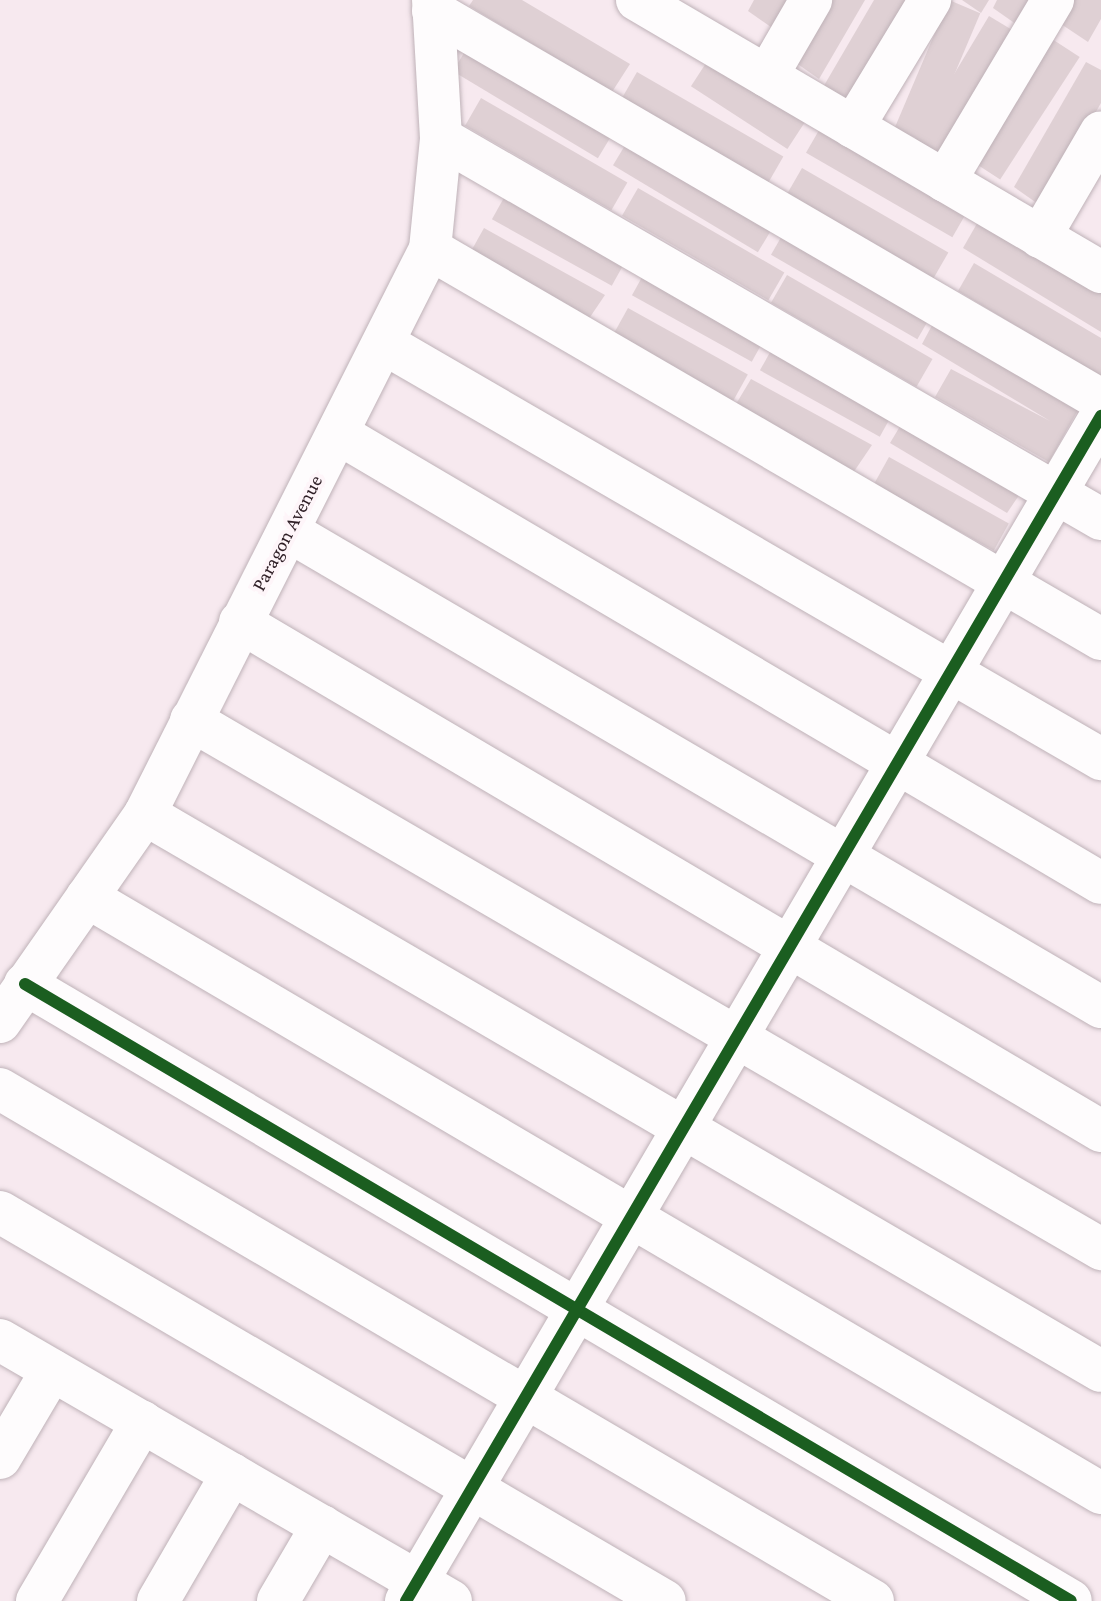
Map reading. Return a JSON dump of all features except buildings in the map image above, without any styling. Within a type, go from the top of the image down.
[{"type":"street","points":[[637,0],[682,12],[767,76],[1101,272]]},
{"type":"street","points":[[767,76],[811,0]]},
{"type":"street","points":[[853,127],[930,0]]},
{"type":"street","points":[[945,181],[1053,0]]},
{"type":"street","points":[[433,6],[1101,400]]},
{"type":"street","name":"Paragon Avenue","points":[[8,1006],[145,814],[240,622],[290,532],[385,344],[430,249],[441,138],[433,6]]},
{"type":"street","points":[[441,138],[1101,519]]},
{"type":"street","points":[[1040,237],[1100,138]]},
{"type":"street","points":[[430,249],[1101,639]]},
{"type":"street","points":[[385,344],[1101,759]]},
{"type":"street","points":[[0,1340],[322,1526],[425,1595],[472,1488],[1101,416]]},
{"type":"street","points":[[339,434],[896,765],[1101,883]]},
{"type":"street","points":[[290,532],[1101,1007]]},
{"type":"street","points":[[240,622],[788,950],[1101,1131]]},
{"type":"street","points":[[191,720],[1101,1249]]},
{"type":"street","points":[[145,814],[1101,1371]]},
{"type":"street","points":[[87,897],[1101,1493]]},
{"type":"street","points":[[8,1006],[577,1310],[1071,1601]]},
{"type":"street","points":[[0,1089],[873,1601]]},
{"type":"street","points":[[0,1212],[665,1601]]},
{"type":"street","points":[[0,1458],[52,1370]]},
{"type":"street","points":[[37,1601],[142,1422]]},
{"type":"street","points":[[158,1601],[232,1474]]},
{"type":"street","points":[[278,1601],[322,1526]]},
{"type":"cycle path","points":[[406,1601],[1101,416]]},
{"type":"cycle path","points":[[25,984],[1071,1601]]}]
